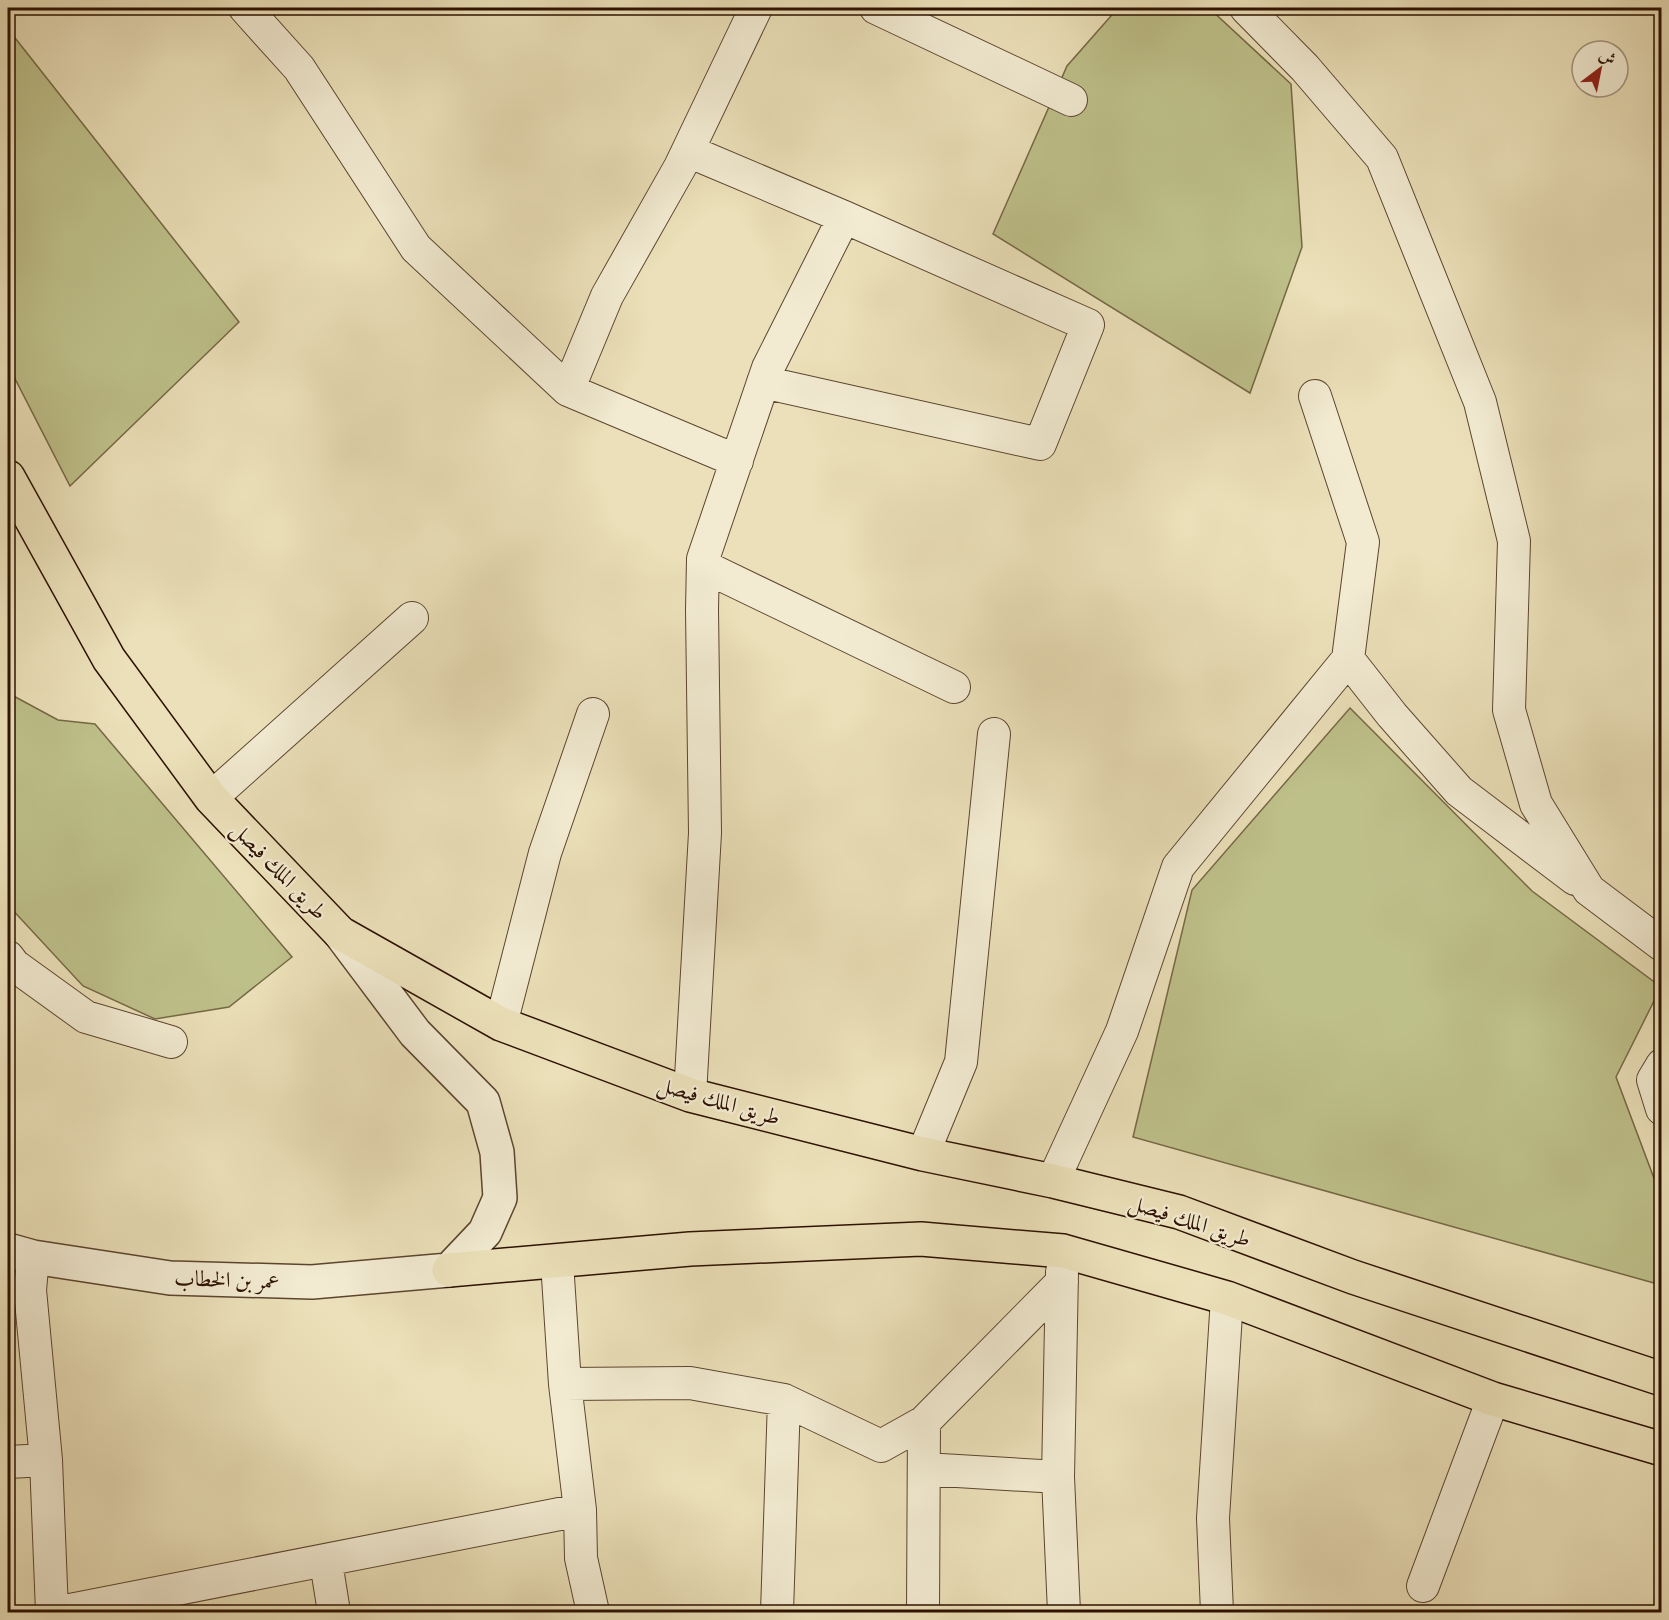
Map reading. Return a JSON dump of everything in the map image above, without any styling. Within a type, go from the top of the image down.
[{"type":"main road","name":"طريق الملك فيصل","points":[[8,477],[109,659],[211,798],[340,933],[501,1024],[690,1095],[923,1154],[1053,1180],[1179,1212],[1353,1277],[1662,1379]]},
{"type":"main road","points":[[448,1270],[690,1249],[921,1239],[1063,1251],[1227,1298],[1493,1399],[1662,1449]]},
{"type":"street","points":[[245,8],[299,69],[416,248],[568,390],[737,461]]},
{"type":"street","points":[[568,390],[607,296],[688,152],[756,8]]},
{"type":"street","points":[[876,8],[1071,100]]},
{"type":"street","points":[[1246,8],[1305,68],[1382,158],[1480,402],[1514,541],[1509,710],[1536,804],[1589,890]]},
{"type":"street","points":[[688,152],[844,217],[1088,325],[1040,444],[764,382]]},
{"type":"street","points":[[690,1095],[705,833],[703,559],[768,368],[844,217]]},
{"type":"street","points":[[1053,1180],[1122,1031],[1178,867],[1348,659],[1364,542],[1315,396]]},
{"type":"street","points":[[703,566],[954,687]]},
{"type":"street","points":[[211,798],[412,618]]},
{"type":"street","points":[[1348,659],[1392,715],[1458,791],[1662,945]]},
{"type":"street","points":[[501,1024],[544,853],[593,714]]},
{"type":"street","points":[[923,1154],[961,1062],[994,735]]},
{"type":"street","points":[[340,933],[415,1033],[483,1102],[497,1152],[500,1198],[485,1232],[448,1270]]},
{"type":"street","points":[[8,957],[14,965],[86,1017],[171,1042]]},
{"type":"street","points":[[1662,1065],[1653,1080],[1662,1109]]},
{"type":"street","points":[[1063,1251],[1058,1477],[1064,1612]]},
{"type":"street","points":[[20,1253],[19,1291],[46,1460],[52,1612]]},
{"type":"street","name":"عمر بن الخطاب","points":[[20,1253],[170,1278],[312,1282],[448,1270]]},
{"type":"street","points":[[557,1262],[565,1384],[580,1510],[581,1558],[593,1612]]},
{"type":"street","points":[[565,1384],[690,1383],[784,1400],[881,1446],[924,1422],[1062,1282]]},
{"type":"street","points":[[1217,1612],[1214,1518],[1227,1298]]},
{"type":"street","points":[[1423,1586],[1493,1399]]},
{"type":"street","points":[[777,1612],[784,1400]]},
{"type":"street","points":[[923,1612],[924,1422]]},
{"type":"street","points":[[8,1462],[46,1460]]},
{"type":"street","points":[[924,1469],[1058,1477]]},
{"type":"street","points":[[60,1612],[326,1562],[580,1510]]},
{"type":"street","points":[[326,1562],[334,1612]]},
{"type":"green space","points":[[1118,8],[1209,8],[1291,84],[1302,247],[1250,393],[993,234],[1067,66]]},
{"type":"green space","points":[[8,29],[239,322],[70,486],[8,365]]},
{"type":"green space","points":[[8,693],[58,720],[95,724],[292,957],[229,1007],[155,1019],[83,986],[8,905]]},
{"type":"green space","points":[[1350,708],[1532,891],[1661,987],[1616,1077],[1661,1197],[1661,1285],[1133,1137],[1192,890]]}]
